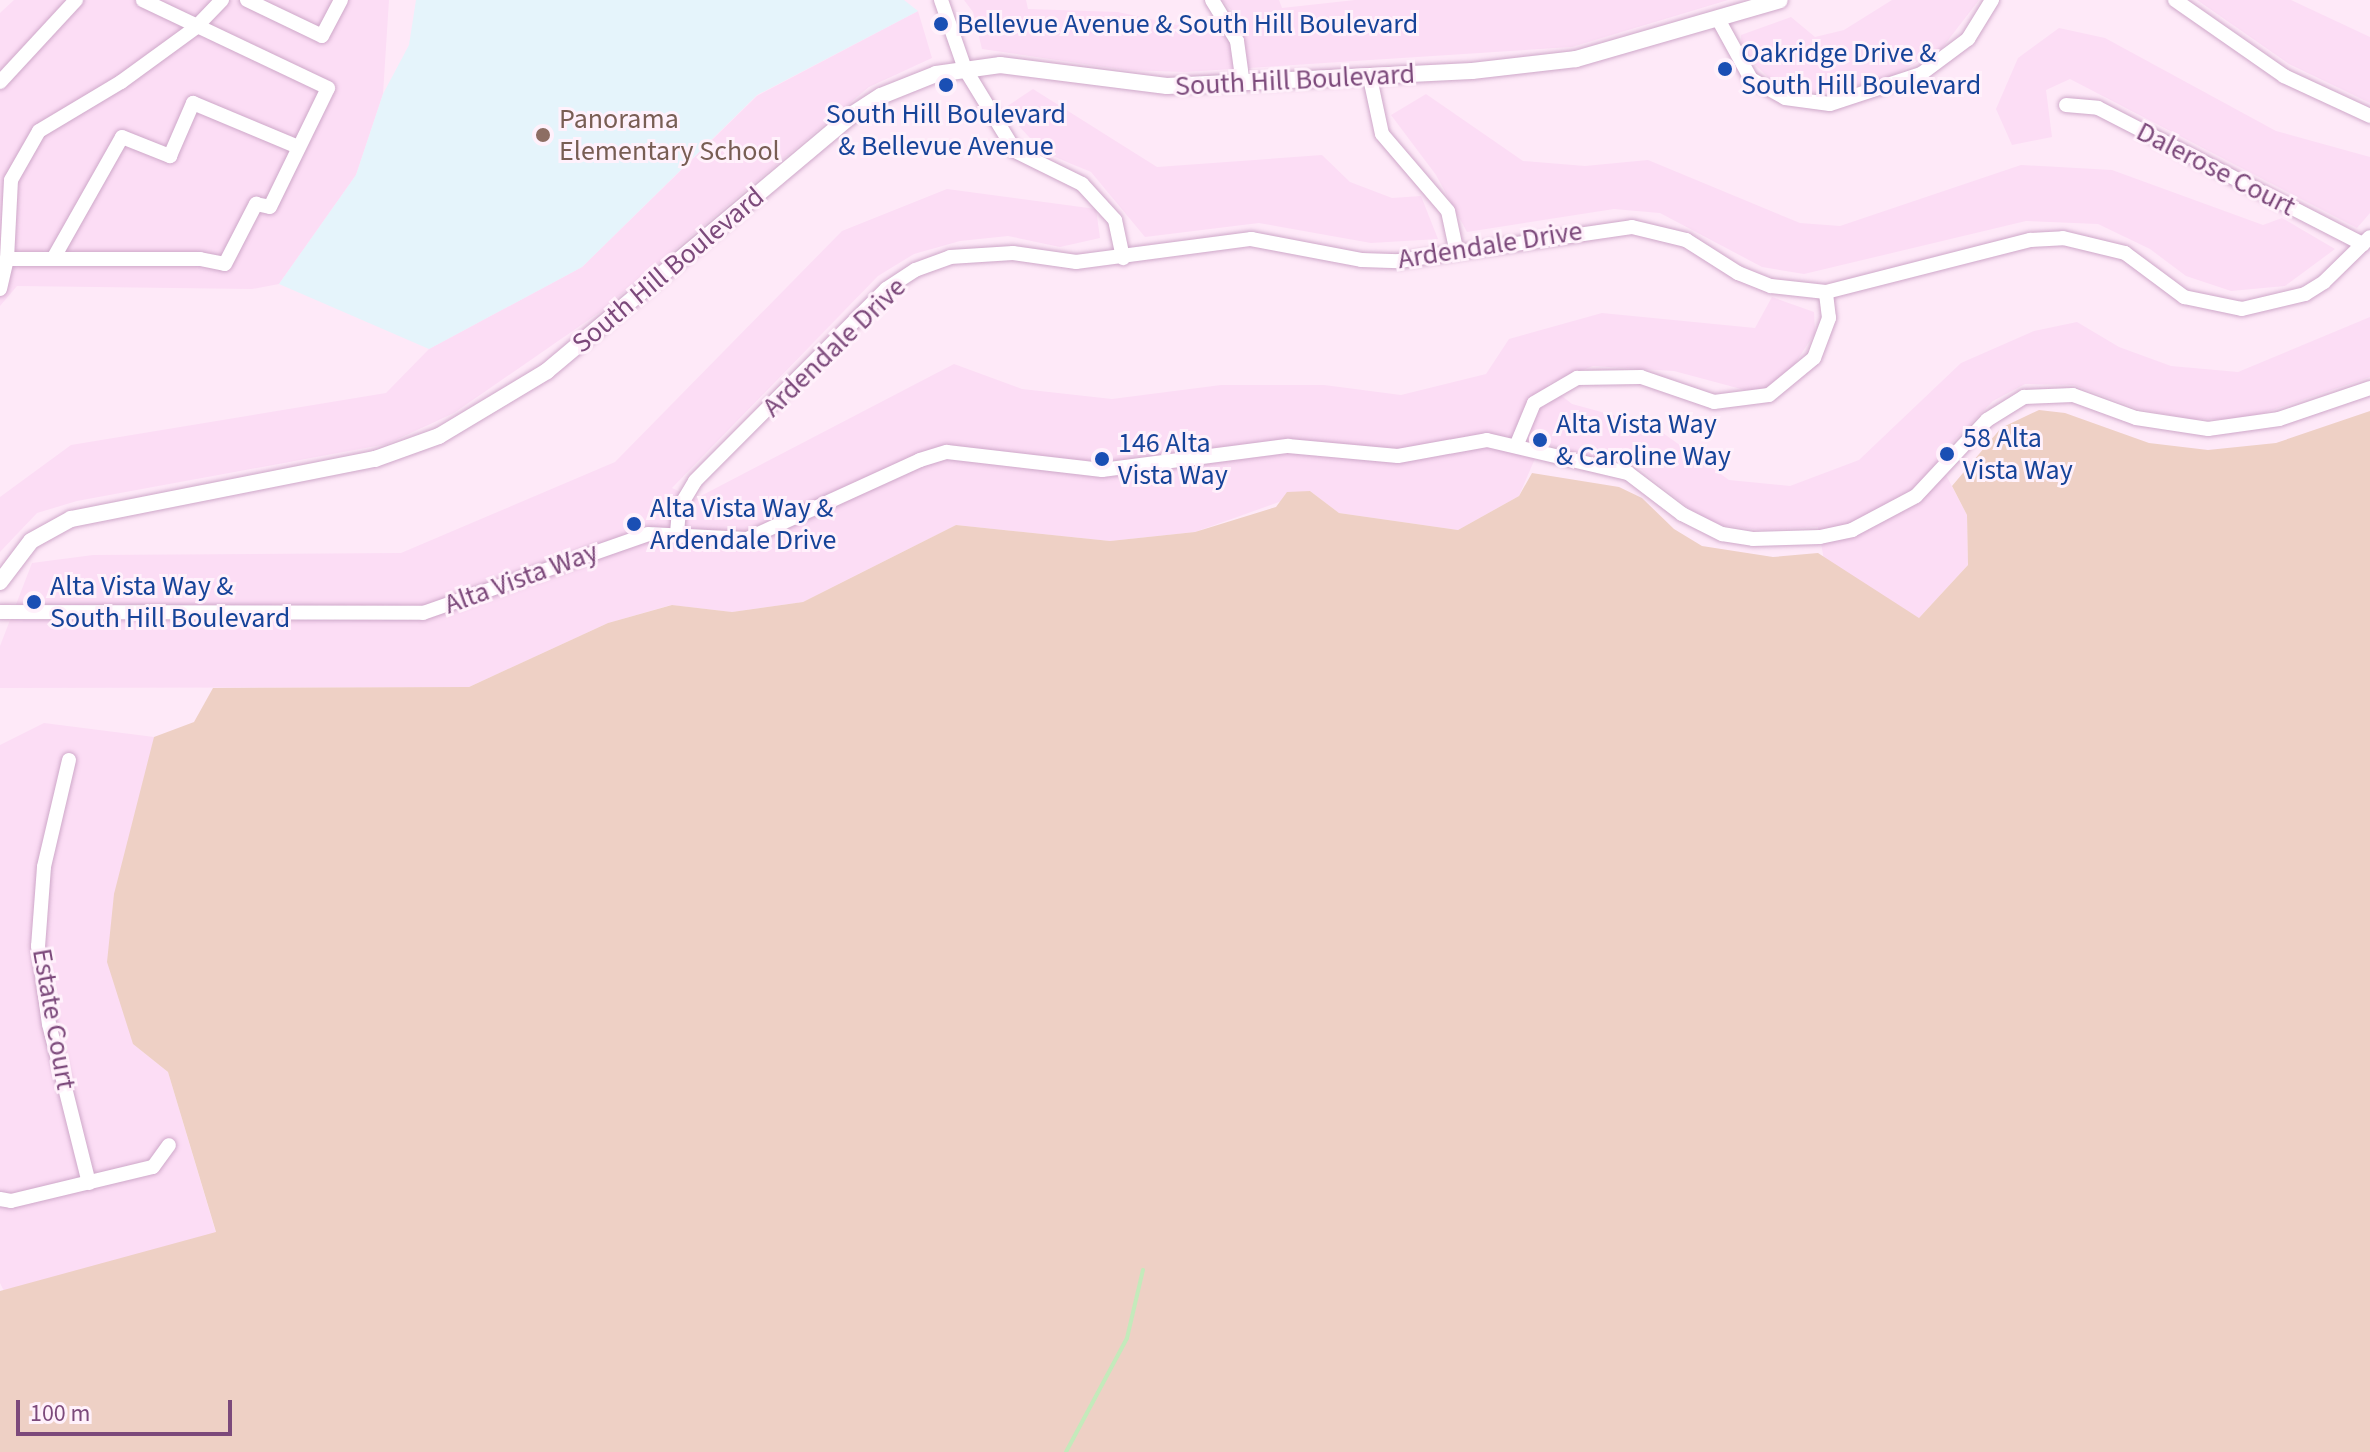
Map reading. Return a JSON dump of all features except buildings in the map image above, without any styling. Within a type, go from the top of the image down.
[{"type":"street","points":[[0,82],[76,0]]},
{"type":"street","points":[[7,259],[200,259],[225,264],[256,204],[270,207],[328,88],[195,28],[143,0]]},
{"type":"street","points":[[0,289],[7,259],[11,180],[39,131],[121,82],[195,28],[222,0]]},
{"type":"street","points":[[247,0],[322,36],[341,0]]},
{"type":"street","points":[[941,0],[965,69],[1015,151],[1082,184],[1115,220],[1123,258]]},
{"type":"street","points":[[1212,0],[1237,41],[1243,84]]},
{"type":"street","name":"South Hill Boulevard","points":[[0,582],[31,541],[71,519],[375,459],[439,436],[547,371],[853,114],[908,84],[965,69],[1031,67],[1167,86],[1370,78],[1576,59],[1780,0]]},
{"type":"street","points":[[1718,19],[1751,79],[1785,98],[1830,104],[1880,91],[1934,66],[1968,39],[1992,0]]},
{"type":"street","points":[[2175,0],[2284,76],[2370,116]]},
{"type":"street","points":[[1370,78],[1382,134],[1448,211],[1456,249]]},
{"type":"street","points":[[53,259],[122,137],[170,156],[193,103],[298,147]]},
{"type":"street","name":"Dalerose Court","points":[[2066,105],[2098,108],[2367,240]]},
{"type":"street","name":"Ardendale Drive","points":[[677,533],[679,508],[695,481],[900,279],[932,263],[970,254],[1076,262],[1251,239],[1380,261],[1597,228],[1645,228],[1686,240],[1754,281],[1788,290],[1826,292],[2030,240],[2063,238],[2125,253],[2202,304],[2253,308],[2305,294],[2367,240]]},
{"type":"street","points":[[1517,444],[1534,403],[1577,378],[1641,377],[1723,403],[1769,395],[1801,374],[1814,358],[1829,318],[1826,292]]},
{"type":"street","name":"Alta Vista Way","points":[[0,612],[423,613],[621,541],[677,533],[747,539],[920,460],[947,452],[1090,470],[1134,469],[1288,446],[1398,456],[1487,440],[1517,444],[1554,458],[1628,473],[1682,514],[1722,534],[1809,537],[1852,530],[1916,496],[1937,480],[1987,420],[2024,397],[2073,395],[2136,418],[2208,429],[2279,419],[2370,388]]},
{"type":"street","name":"Estate Court","points":[[69,760],[44,867],[38,946],[49,1024],[89,1183]]},
{"type":"street","points":[[0,1199],[11,1201],[153,1167],[169,1145]]},
{"type":"shaded area","points":[[14,0],[389,0],[383,94],[356,175],[279,284],[252,289],[17,286],[0,306],[0,13]]},
{"type":"shaded area","name":"Panorama Elementary School","points":[[416,0],[904,0],[918,11],[757,95],[582,267],[429,349],[279,284],[356,175],[383,94],[409,45]]},
{"type":"shaded area","points":[[964,0],[1026,0],[1028,9],[1118,12],[1209,32],[1241,21],[1222,0],[1279,0],[1282,8],[1355,0],[1728,0],[1572,47],[1185,72],[1125,70],[982,49],[973,12]]},
{"type":"shaded area","points":[[1892,0],[1979,0],[1942,48],[1887,79],[1818,94],[1770,79],[1742,52],[1741,35],[1791,17],[1815,37],[1844,30]]},
{"type":"shaded area","points":[[2197,0],[2291,0],[2370,37],[2370,103],[2289,64]]},
{"type":"shaded area","points":[[918,11],[932,58],[869,87],[600,312],[454,413],[387,444],[77,501],[37,513],[0,552],[0,497],[71,445],[386,393],[429,349],[582,267],[757,96]]},
{"type":"shaded area","points":[[2059,28],[2105,38],[2276,131],[2370,157],[2370,213],[2357,228],[2070,79],[2046,90],[2052,137],[2012,145],[1996,109],[2018,58]]},
{"type":"shaded area","points":[[1033,89],[1157,167],[1322,155],[1350,182],[1392,198],[1421,196],[1438,239],[1371,243],[1259,223],[1145,237],[1091,172],[1043,152],[1003,109]]},
{"type":"shaded area","points":[[1426,94],[1523,161],[1585,166],[1648,160],[1800,223],[1840,226],[2021,165],[2112,170],[2263,225],[2282,218],[2335,249],[2285,286],[2231,291],[2186,276],[2150,249],[2098,224],[2026,221],[1804,274],[1762,267],[1660,213],[1614,209],[1467,232],[1436,175],[1391,115]]},
{"type":"shaded area","points":[[947,189],[1096,209],[1100,238],[1060,247],[1008,236],[960,241],[914,254],[878,276],[672,488],[695,499],[954,364],[1022,389],[1112,399],[1221,385],[1324,385],[1401,395],[1486,374],[1509,339],[1602,313],[1755,328],[1772,297],[1814,312],[1815,333],[1786,377],[1756,393],[1674,371],[1593,366],[1547,384],[1572,404],[1653,426],[1729,480],[1790,486],[1859,460],[1961,363],[2034,331],[2077,322],[2119,347],[2171,366],[2238,372],[2370,317],[2370,377],[2246,419],[2191,419],[2139,409],[2074,385],[2025,384],[1993,401],[1937,458],[1967,515],[1968,565],[1919,618],[1824,560],[1818,527],[1762,530],[1720,525],[1696,514],[1633,463],[1578,455],[1542,442],[1519,496],[1458,530],[1339,513],[1310,491],[1195,532],[1110,541],[956,525],[803,602],[732,612],[671,605],[608,623],[469,687],[0,688],[0,646],[32,563],[93,555],[401,553],[615,462],[842,231]]},
{"type":"shaded area","points":[[2039,410],[2065,413],[2149,443],[2208,450],[2276,443],[2370,411],[2370,1452],[0,1452],[0,1291],[216,1232],[168,1072],[133,1044],[107,962],[114,894],[154,737],[194,722],[213,688],[469,687],[608,623],[672,605],[732,612],[803,602],[956,525],[1110,541],[1195,532],[1276,507],[1287,492],[1310,491],[1339,513],[1458,530],[1519,496],[1532,473],[1619,487],[1642,498],[1674,529],[1702,546],[1773,557],[1818,553],[1919,618],[1968,565],[1967,515],[1952,486],[2001,428]]},
{"type":"shaded area","points":[[44,723],[154,737],[133,1044],[168,1072],[216,1233],[5,1293],[0,1283],[0,745]]},
{"type":"waterway","points":[[1066,1452],[1127,1338],[1143,1270]]},
{"type":"place","name":"Bellevue Avenue & South Hill Boulevard","points":[[941,24]]},
{"type":"place","name":"Oakridge Drive & South Hill Boulevard","points":[[1725,69]]},
{"type":"place","name":"South Hill Boulevard & Bellevue Avenue","points":[[946,85]]},
{"type":"place","name":"Panorama Elementary School","points":[[543,135]]},
{"type":"place","name":"Alta Vista Way & Caroline Way","points":[[1540,440]]},
{"type":"place","name":"58 Alta Vista Way","points":[[1947,454]]},
{"type":"place","name":"146 Alta Vista Way","points":[[1102,459]]},
{"type":"place","name":"Alta Vista Way & Ardendale Drive","points":[[634,524]]},
{"type":"place","name":"Alta Vista Way & South Hill Boulevard","points":[[34,602]]}]
